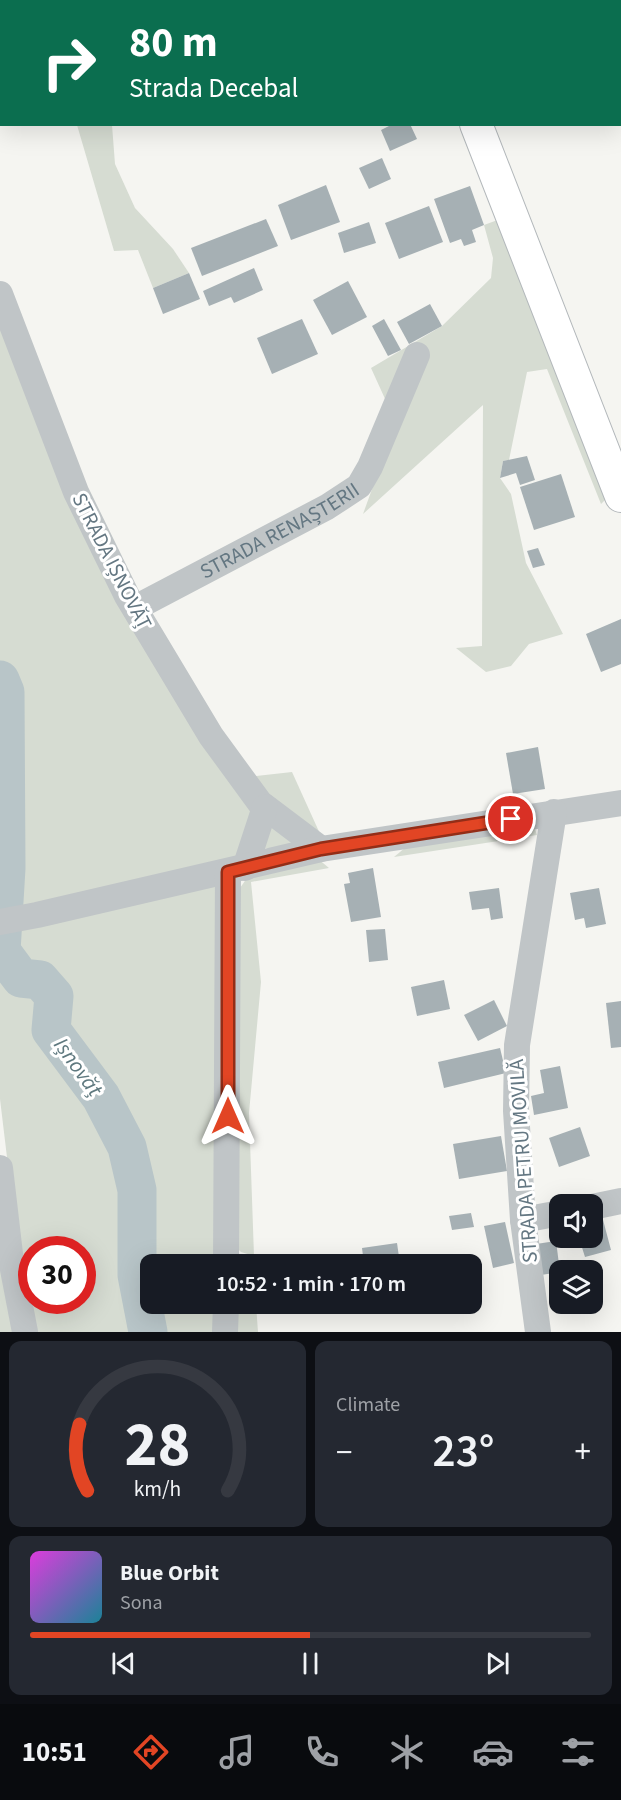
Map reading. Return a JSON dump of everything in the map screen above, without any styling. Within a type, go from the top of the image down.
[{"type":"main road","points":[[477,126],[621,496]]},
{"type":"street","name":"STRADA IȘNOVĂȚ","points":[[0,294],[75,492],[135,609],[211,736],[260,803],[321,849]]},
{"type":"street","name":"STRADA RENAȘTERII","points":[[135,609],[337,501],[359,486],[370,467],[417,355]]},
{"type":"street","points":[[0,922],[237,870],[321,849],[621,803]]},
{"type":"street","points":[[226,1254],[237,870],[266,807]]},
{"type":"street","name":"STRADA PETRU MOVILĂ","points":[[538,1332],[523,1220],[516,1111],[517,1045],[554,812]]},
{"type":"street","points":[[0,1168],[10,1254],[25,1332]]},
{"type":"street","points":[[603,1205],[621,1201]]},
{"type":"street","points":[[523,1220],[549,1215]]},
{"type":"street","points":[[225,1332],[226,1314]]},
{"type":"shaded area","points":[[77,126],[112,126],[115,164],[135,208],[173,249],[189,273],[153,288],[138,250],[114,251]]},
{"type":"shaded area","points":[[503,218],[608,497],[601,504],[547,369],[527,372],[509,460],[503,461],[500,478],[511,494],[526,563],[563,634],[529,644],[511,666],[486,672],[456,648],[482,646],[483,405],[363,514],[396,423],[371,368],[442,326],[491,278],[493,258],[484,225]]},
{"type":"shaded area","points":[[0,321],[50,448],[254,810],[240,858],[0,914]]},
{"type":"shaded area","points":[[292,772],[321,836],[266,799],[248,777]]},
{"type":"shaded area","points":[[270,820],[304,845],[260,849]]},
{"type":"shaded area","points":[[534,826],[537,835],[394,857],[406,847]]},
{"type":"shaded area","points":[[317,858],[329,868],[251,882],[261,982],[249,1113],[254,1254],[241,1252],[233,1244],[240,888],[247,878]]},
{"type":"shaded area","points":[[220,884],[216,1254],[140,1254],[140,1314],[216,1314],[216,1332],[37,1332],[33,1314],[96,1314],[96,1236],[18,1236],[18,1249],[0,1099],[0,934]]},
{"type":"shaded area","points":[[0,1259],[17,1332],[0,1332]]},
{"type":"shaded area","points":[[233,1314],[257,1314],[258,1332],[232,1332]]},
{"type":"building","points":[[389,126],[411,126],[417,139],[390,151],[381,130]]},
{"type":"building","points":[[382,158],[391,179],[369,189],[359,168]]},
{"type":"building","points":[[326,185],[340,222],[291,240],[278,205]]},
{"type":"building","points":[[470,186],[484,225],[472,230],[476,242],[464,246],[461,239],[450,243],[434,199]]},
{"type":"building","points":[[429,206],[443,242],[399,259],[385,223]]},
{"type":"building","points":[[266,219],[278,246],[202,276],[191,248]]},
{"type":"building","points":[[369,222],[376,243],[344,253],[338,233]]},
{"type":"building","points":[[254,268],[263,290],[234,303],[231,297],[209,306],[203,291]]},
{"type":"building","points":[[189,273],[200,299],[163,314],[153,288]]},
{"type":"building","points":[[348,281],[367,317],[332,335],[313,300]]},
{"type":"building","points":[[430,304],[442,326],[409,344],[397,322]]},
{"type":"building","points":[[302,319],[318,354],[272,374],[257,338]]},
{"type":"building","points":[[384,319],[401,350],[388,356],[372,326]]},
{"type":"building","points":[[527,456],[535,480],[520,485],[516,473],[500,478],[503,461]]},
{"type":"building","points":[[561,474],[575,517],[534,530],[520,487]]},
{"type":"building","points":[[538,548],[545,565],[533,568],[527,551]]},
{"type":"building","points":[[621,619],[621,664],[601,672],[586,634]]},
{"type":"building","points":[[538,747],[545,789],[513,794],[506,753]]},
{"type":"building","points":[[373,868],[381,917],[351,922],[344,884],[350,883],[348,873]]},
{"type":"building","points":[[499,888],[503,918],[491,920],[489,908],[472,910],[469,892]]},
{"type":"building","points":[[599,888],[606,924],[586,928],[584,918],[575,920],[570,893]]},
{"type":"building","points":[[385,929],[388,960],[369,962],[366,930]]},
{"type":"building","points":[[444,980],[450,1009],[417,1016],[411,987]]},
{"type":"building","points":[[494,1000],[507,1026],[478,1041],[464,1015]]},
{"type":"building","points":[[621,1001],[621,1047],[611,1048],[606,1003]]},
{"type":"building","points":[[500,1048],[506,1073],[444,1088],[438,1062]]},
{"type":"building","points":[[560,1066],[568,1108],[534,1115],[531,1096],[544,1093],[540,1070]]},
{"type":"building","points":[[580,1127],[590,1156],[559,1167],[549,1138]]},
{"type":"building","points":[[501,1136],[507,1171],[459,1179],[453,1144]]},
{"type":"building","points":[[471,1213],[474,1227],[452,1230],[449,1216]]},
{"type":"building","points":[[603,1220],[611,1250],[585,1257],[582,1248],[603,1248]]},
{"type":"building","points":[[505,1222],[514,1263],[493,1268],[484,1226]]},
{"type":"building","points":[[549,1242],[549,1248],[557,1248],[558,1260],[549,1260],[549,1274],[541,1275],[536,1244]]},
{"type":"building","points":[[397,1243],[399,1254],[363,1254],[362,1248]]},
{"type":"waterway","name":"Ișnovăț","points":[[0,680],[5,692],[6,868],[1,951],[21,978],[40,980],[54,996],[51,1030],[101,1097],[127,1147],[137,1190],[137,1275],[148,1332]]},
{"type":"route","points":[[228,1116],[228,872],[321,849],[511,819]]}]
